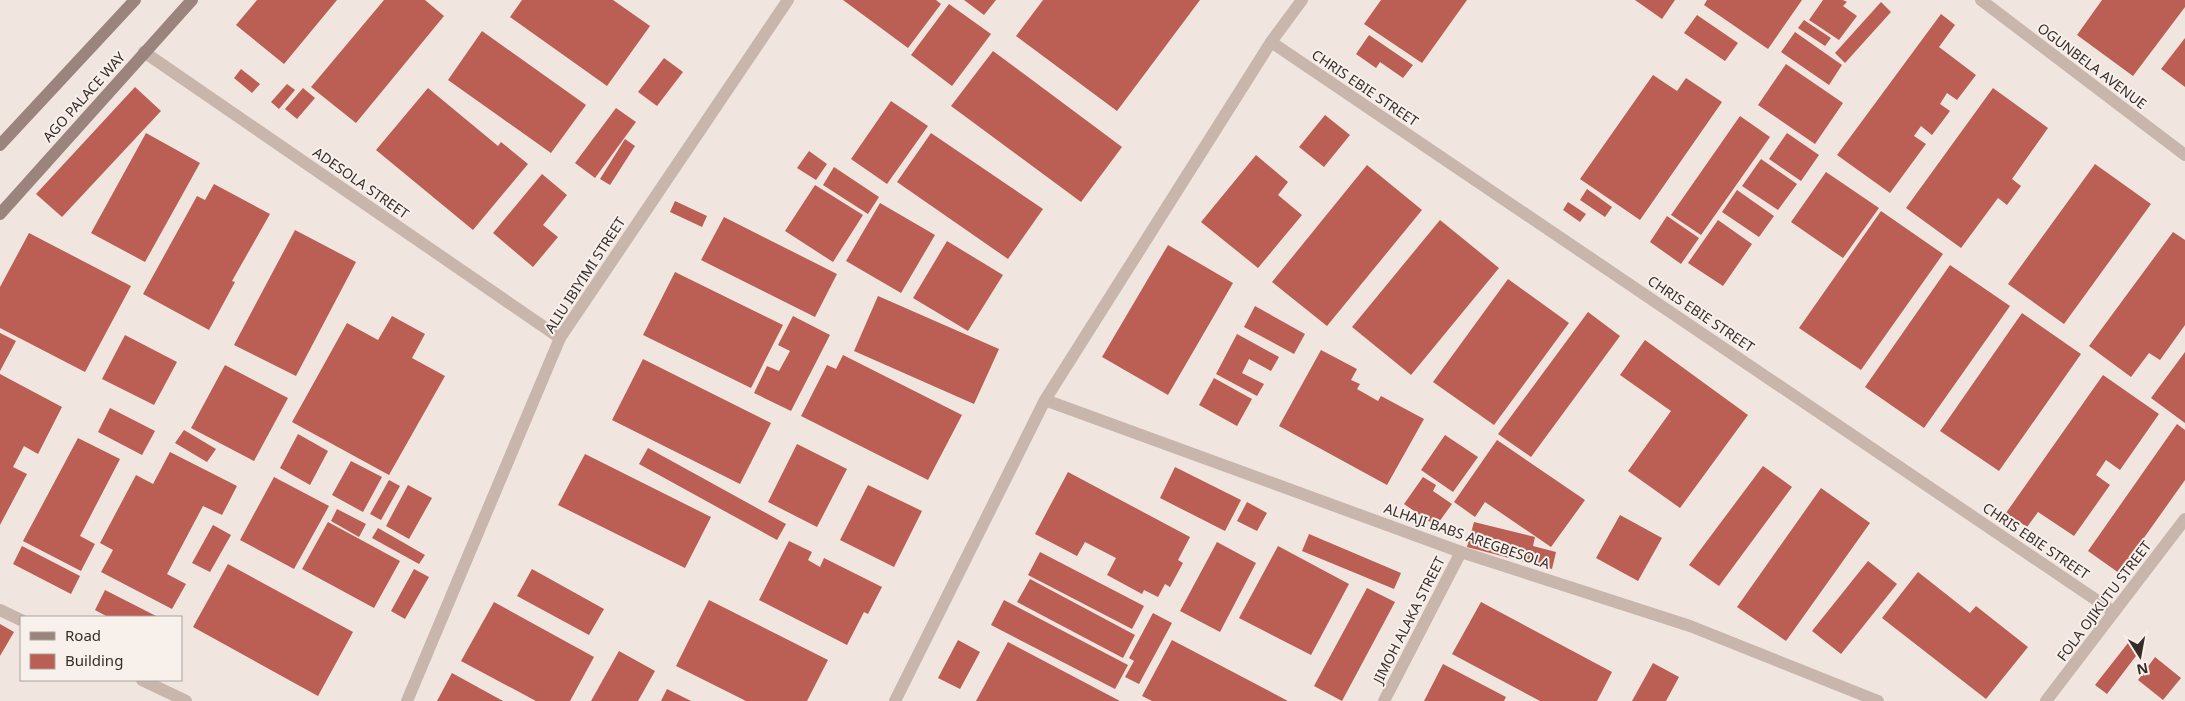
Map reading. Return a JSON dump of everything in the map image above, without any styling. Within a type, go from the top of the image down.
[{"type":"main road","name":"AGO PALACE WAY","points":[[0,145],[135,0]]},
{"type":"main road","name":"AGO PALACE WAY","points":[[0,214],[192,0]]},
{"type":"street","name":"ALIU IBIYIMI STREET","points":[[407,701],[560,338],[788,0]]},
{"type":"street","points":[[895,701],[1045,400],[1271,42],[1302,0]]},
{"type":"street","name":"OGUNBELA AVENUE","points":[[1981,0],[2185,155]]},
{"type":"street","name":"CHRIS EBIE STREET","points":[[1271,42],[2114,612]]},
{"type":"street","name":"ADESOLA STREET","points":[[144,52],[560,338]]},
{"type":"street","name":"ALHAJI BABS AREGBESOLA","points":[[1045,400],[1460,552],[1690,626],[1878,701]]},
{"type":"street","name":"FOLA OJIKUTU STREET","points":[[2046,701],[2185,519]]},
{"type":"street","name":"JIMOH ALAKA STREET","points":[[1384,701],[1460,552]]},
{"type":"street","points":[[0,610],[20,620]]},
{"type":"street","points":[[144,681],[186,701]]},
{"type":"building","points":[[257,0],[337,0],[284,64],[236,25]]},
{"type":"building","points":[[384,0],[425,0],[444,16],[356,123],[311,87]]},
{"type":"building","points":[[522,0],[613,0],[650,26],[607,86],[510,17]]},
{"type":"building","points":[[843,0],[936,0],[941,4],[908,48]]},
{"type":"building","points":[[964,0],[996,0],[984,15]]},
{"type":"building","points":[[1043,0],[1200,0],[1117,111],[1016,36]]},
{"type":"building","points":[[1381,0],[1467,0],[1422,63],[1364,24]]},
{"type":"building","points":[[1635,0],[1675,0],[1662,19]]},
{"type":"building","points":[[1707,0],[1802,0],[1768,49],[1704,5]]},
{"type":"building","points":[[1823,0],[1843,0],[1847,2],[1843,6],[1857,16],[1839,40],[1809,20]]},
{"type":"building","points":[[2102,0],[2185,0],[2185,7],[2133,76],[2077,35]]},
{"type":"building","points":[[1881,2],[1891,12],[1845,63],[1835,53]]},
{"type":"building","points":[[949,4],[991,34],[952,86],[911,55]]},
{"type":"building","points":[[1941,14],[1955,25],[1939,47],[1976,75],[1957,100],[1947,93],[1940,104],[1950,111],[1932,135],[1921,126],[1914,136],[1926,144],[1890,193],[1837,155]]},
{"type":"building","points":[[1697,15],[1738,43],[1725,61],[1684,33]]},
{"type":"building","points":[[1804,20],[1831,38],[1825,46],[1798,28]]},
{"type":"building","points":[[482,31],[586,105],[551,153],[448,80]]},
{"type":"building","points":[[1795,32],[1842,65],[1829,85],[1781,52]]},
{"type":"building","points":[[1369,35],[1413,65],[1403,78],[1380,62],[1376,68],[1356,54]]},
{"type":"building","points":[[2185,38],[2185,87],[2161,69]]},
{"type":"building","points":[[993,51],[1122,147],[1081,202],[951,106]]},
{"type":"building","points":[[664,58],[683,72],[657,106],[638,92]]},
{"type":"building","points":[[1786,64],[1843,103],[1815,144],[1758,105]]},
{"type":"building","points":[[241,69],[260,84],[252,93],[234,78]]},
{"type":"building","points":[[1653,75],[1677,91],[1686,78],[1722,102],[1640,220],[1580,179]]},
{"type":"building","points":[[287,84],[295,90],[279,109],[271,102]]},
{"type":"building","points":[[135,87],[161,111],[62,217],[36,194]]},
{"type":"building","points":[[303,88],[315,98],[297,119],[285,109]]},
{"type":"building","points":[[428,88],[498,146],[501,142],[528,164],[473,230],[376,150]]},
{"type":"building","points":[[1993,88],[2048,128],[2012,179],[2021,186],[2007,205],[1998,198],[1961,248],[1906,208]]},
{"type":"building","points":[[891,101],[928,126],[887,184],[851,159]]},
{"type":"building","points":[[616,108],[636,122],[595,178],[575,163]]},
{"type":"building","points":[[1325,115],[1350,135],[1324,167],[1299,147]]},
{"type":"building","points":[[1740,116],[1770,137],[1701,235],[1671,215]]},
{"type":"building","points":[[146,133],[200,163],[145,262],[91,233]]},
{"type":"building","points":[[931,133],[1043,209],[1008,259],[897,182]]},
{"type":"building","points":[[1787,133],[1819,155],[1801,181],[1769,159]]},
{"type":"building","points":[[625,139],[635,146],[610,185],[600,179]]},
{"type":"building","points":[[809,151],[827,164],[816,180],[797,168]]},
{"type":"building","points":[[1256,155],[1288,182],[1278,195],[1302,215],[1258,268],[1201,222]]},
{"type":"building","points":[[1761,159],[1797,184],[1778,210],[1742,186]]},
{"type":"building","points":[[2095,164],[2151,204],[2064,324],[2008,284]]},
{"type":"building","points":[[1367,165],[1422,210],[1327,326],[1272,282]]},
{"type":"building","points":[[834,167],[879,197],[868,214],[823,185]]},
{"type":"building","points":[[1826,172],[1879,208],[1843,258],[1791,222]]},
{"type":"building","points":[[542,174],[567,195],[543,225],[558,237],[533,267],[493,233]]},
{"type":"building","points":[[214,184],[270,214],[232,281],[235,282],[209,330],[143,294],[197,196],[205,200]]},
{"type":"building","points":[[815,185],[863,215],[833,262],[785,231]]},
{"type":"building","points":[[1587,189],[1612,207],[1605,217],[1580,200]]},
{"type":"building","points":[[1737,190],[1774,216],[1759,237],[1722,212]]},
{"type":"building","points":[[675,201],[707,216],[702,227],[670,212]]},
{"type":"building","points":[[1568,202],[1586,214],[1580,222],[1563,210]]},
{"type":"building","points":[[880,203],[935,235],[901,293],[846,261]]},
{"type":"building","points":[[1881,211],[1943,254],[1861,370],[1799,328]]},
{"type":"building","points":[[1667,216],[1699,238],[1681,264],[1650,242]]},
{"type":"building","points":[[724,217],[837,274],[815,317],[701,260]]},
{"type":"building","points":[[1440,220],[1499,268],[1411,375],[1352,327]]},
{"type":"building","points":[[1718,220],[1752,244],[1723,286],[1688,263]]},
{"type":"building","points":[[295,230],[356,262],[296,376],[234,345]]},
{"type":"building","points":[[2173,232],[2185,240],[2185,325],[2160,360],[2149,353],[2131,377],[2089,346]]},
{"type":"building","points":[[29,233],[131,286],[85,372],[0,328],[0,287]]},
{"type":"building","points":[[947,241],[1003,275],[968,331],[913,298]]},
{"type":"building","points":[[1168,245],[1233,283],[1168,395],[1102,357]]},
{"type":"building","points":[[1950,265],[2010,306],[1924,428],[1865,387]]},
{"type":"building","points":[[675,272],[783,325],[751,388],[643,335]]},
{"type":"building","points":[[1508,279],[1569,323],[1494,425],[1433,382]]},
{"type":"building","points":[[878,296],[999,349],[974,404],[854,351]]},
{"type":"building","points":[[1255,306],[1305,334],[1294,354],[1244,327]]},
{"type":"building","points":[[1588,312],[1620,336],[1531,457],[1498,434]]},
{"type":"building","points":[[2022,313],[2081,354],[1999,471],[1940,431]]},
{"type":"building","points":[[392,316],[425,334],[412,358],[445,376],[389,475],[292,422],[347,323],[378,340]]},
{"type":"building","points":[[793,316],[830,335],[791,411],[754,393],[767,366],[779,371],[790,351],[778,345]]},
{"type":"building","points":[[0,333],[16,341],[0,371]]},
{"type":"building","points":[[1237,334],[1279,357],[1271,371],[1249,359],[1242,373],[1264,384],[1257,396],[1216,374]]},
{"type":"building","points":[[125,335],[177,362],[154,405],[102,379]]},
{"type":"building","points":[[1645,340],[1748,415],[1680,508],[1628,471],[1671,411],[1620,375]]},
{"type":"building","points":[[1321,350],[1357,369],[1351,380],[1360,384],[1357,389],[1378,401],[1381,396],[1424,419],[1387,485],[1279,426]]},
{"type":"building","points":[[2185,352],[2185,423],[2151,398]]},
{"type":"building","points":[[843,355],[962,415],[928,480],[801,416],[827,365],[836,369]]},
{"type":"building","points":[[643,359],[771,423],[740,484],[612,420]]},
{"type":"building","points":[[225,365],[288,398],[254,461],[191,428]]},
{"type":"building","points":[[0,374],[62,407],[38,454],[24,446],[13,467],[27,474],[0,525]]},
{"type":"building","points":[[2103,375],[2159,414],[2120,470],[2106,460],[2096,475],[2110,485],[2074,536],[2038,512],[2027,527],[2006,513]]},
{"type":"building","points":[[1214,378],[1252,399],[1237,426],[1199,405]]},
{"type":"building","points":[[110,408],[155,431],[142,455],[98,432]]},
{"type":"building","points":[[2177,424],[2185,430],[2185,480],[2119,573],[2088,551]]},
{"type":"building","points":[[184,430],[216,449],[207,462],[175,443]]},
{"type":"building","points":[[298,434],[328,451],[310,485],[280,468]]},
{"type":"building","points":[[1445,435],[1478,457],[1453,492],[1421,470]]},
{"type":"building","points":[[78,438],[120,459],[80,536],[95,544],[81,571],[23,541]]},
{"type":"building","points":[[1497,440],[1585,500],[1551,547],[1485,502],[1475,517],[1454,502]]},
{"type":"building","points":[[797,444],[847,469],[817,527],[768,502]]},
{"type":"building","points":[[648,448],[786,524],[777,540],[639,464]]},
{"type":"building","points":[[170,452],[237,486],[222,515],[203,506],[167,574],[186,584],[172,609],[101,572],[113,550],[100,543],[136,475],[153,484]]},
{"type":"building","points":[[585,454],[711,517],[685,568],[558,505]]},
{"type":"building","points":[[351,461],[382,477],[363,512],[332,495]]},
{"type":"building","points":[[1763,466],[1792,487],[1719,586],[1689,565]]},
{"type":"building","points":[[1175,467],[1241,500],[1225,531],[1160,498]]},
{"type":"building","points":[[1068,472],[1190,537],[1178,560],[1183,563],[1170,587],[1165,584],[1158,597],[1144,590],[1142,594],[1107,575],[1116,558],[1085,542],[1077,556],[1035,534]]},
{"type":"building","points":[[274,477],[329,506],[294,569],[240,540]]},
{"type":"building","points":[[1423,477],[1436,485],[1433,491],[1452,504],[1436,526],[1404,504]]},
{"type":"building","points":[[389,480],[400,486],[381,520],[370,514]]},
{"type":"building","points":[[408,485],[432,498],[409,539],[386,526]]},
{"type":"building","points":[[868,485],[922,511],[894,567],[840,540]]},
{"type":"building","points":[[1821,488],[1870,523],[1786,641],[1737,607]]},
{"type":"building","points":[[1247,502],[1267,513],[1257,531],[1237,521]]},
{"type":"building","points":[[337,509],[366,524],[359,537],[331,521]]},
{"type":"building","points":[[1620,515],[1662,538],[1638,581],[1596,558]]},
{"type":"building","points":[[328,522],[400,561],[374,608],[302,569]]},
{"type":"building","points":[[1474,522],[1535,537],[1533,546],[1556,552],[1552,569],[1467,547]]},
{"type":"building","points":[[213,525],[231,535],[210,572],[192,563]]},
{"type":"building","points":[[378,528],[425,555],[419,564],[372,538]]},
{"type":"building","points":[[1309,534],[1401,573],[1394,589],[1302,551]]},
{"type":"building","points":[[789,541],[812,552],[808,560],[820,567],[824,558],[882,587],[868,614],[864,612],[847,645],[759,600]]},
{"type":"building","points":[[1217,542],[1256,563],[1220,632],[1180,611]]},
{"type":"building","points":[[22,546],[80,576],[71,594],[13,564]]},
{"type":"building","points":[[1278,546],[1349,584],[1311,655],[1239,618]]},
{"type":"building","points":[[1040,552],[1144,606],[1132,629],[1028,575]]},
{"type":"building","points":[[1868,561],[1897,584],[1841,654],[1812,631]]},
{"type":"building","points":[[228,564],[353,632],[318,696],[193,627]]},
{"type":"building","points":[[414,569],[429,577],[405,619],[391,611]]},
{"type":"building","points":[[532,569],[604,609],[589,635],[517,596]]},
{"type":"building","points":[[1918,572],[1970,613],[1976,606],[2028,647],[1986,699],[1882,618]]},
{"type":"building","points":[[1030,579],[1135,635],[1123,658],[1017,602]]},
{"type":"building","points":[[1367,588],[1395,602],[1342,701],[1314,686]]},
{"type":"building","points":[[105,590],[156,616],[106,616],[95,610]]},
{"type":"building","points":[[709,600],[828,660],[807,701],[746,701],[676,666]]},
{"type":"building","points":[[1004,600],[1128,665],[1115,689],[991,625]]},
{"type":"building","points":[[494,602],[594,657],[570,701],[536,701],[461,661]]},
{"type":"building","points":[[1481,602],[1612,672],[1597,701],[1540,701],[1452,654]]},
{"type":"building","points":[[1153,613],[1172,623],[1139,684],[1125,677],[1134,661],[1129,658]]},
{"type":"building","points":[[0,624],[14,632],[0,656]]},
{"type":"building","points":[[958,640],[980,652],[960,689],[938,678]]},
{"type":"building","points":[[1172,640],[1288,701],[1152,701],[1142,696]]},
{"type":"building","points":[[1008,642],[1120,701],[976,701]]},
{"type":"building","points":[[2128,643],[2139,652],[2107,694],[2095,685]]},
{"type":"building","points":[[619,651],[655,671],[638,701],[591,701]]},
{"type":"building","points":[[2155,657],[2181,678],[2163,700],[2138,680]]},
{"type":"building","points":[[1653,663],[1679,677],[1666,701],[1632,701]]},
{"type":"building","points":[[1443,664],[1506,697],[1504,701],[1424,701]]},
{"type":"building","points":[[452,673],[503,701],[437,701]]},
{"type":"building","points":[[667,689],[691,701],[661,701]]}]
